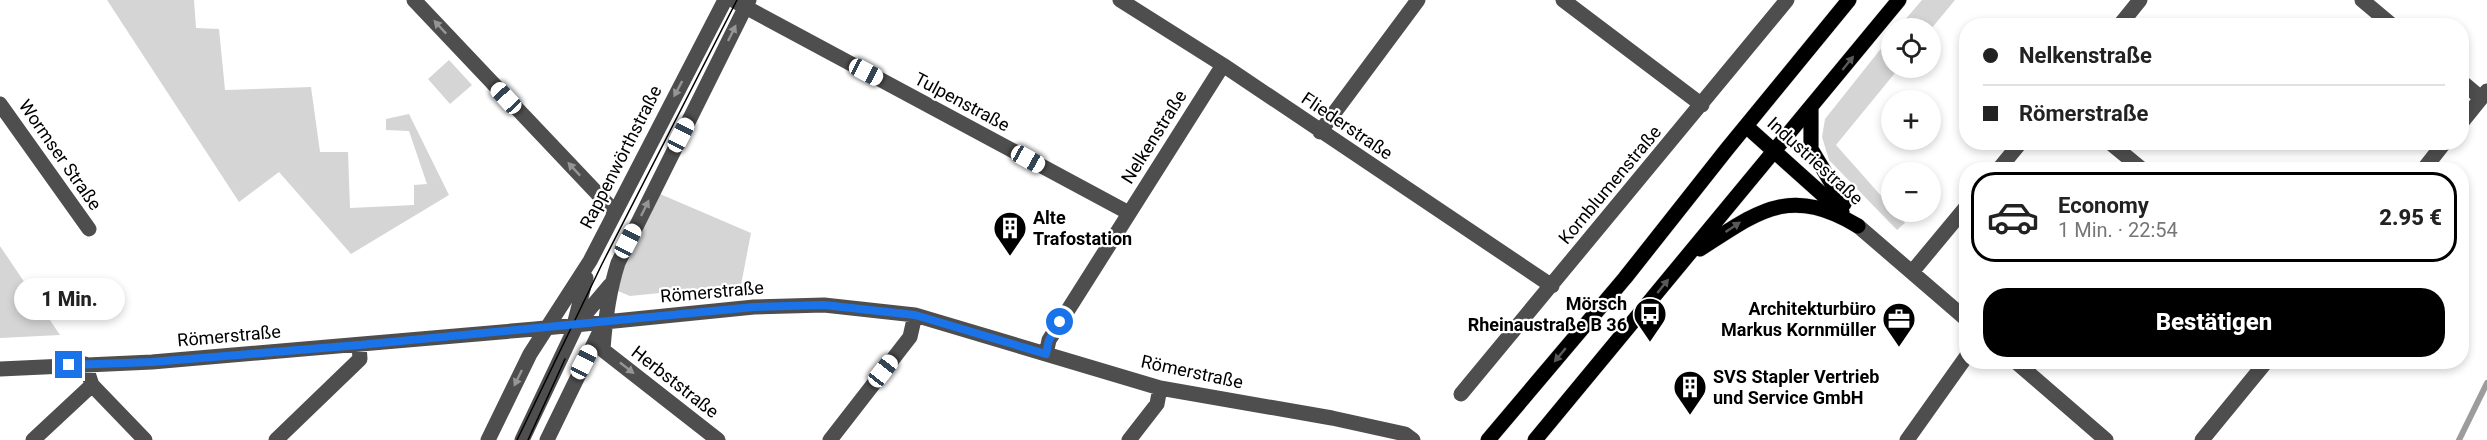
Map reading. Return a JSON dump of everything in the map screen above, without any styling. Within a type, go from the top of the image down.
[{"type":"main road","points":[[1488,440],[1625,278],[1849,0]]},
{"type":"main road","points":[[1535,440],[1899,0]]},
{"type":"main road","points":[[1811,109],[1811,148],[1818,165],[1858,226]]},
{"type":"main road","name":"Industriestraße","points":[[1746,126],[1776,150],[1858,226]]},
{"type":"main road","points":[[1685,259],[1747,218],[1781,206],[1816,207],[1838,214],[1858,226]]},
{"type":"street","points":[[414,0],[614,212]]},
{"type":"street","name":"Rappenwörthstraße","points":[[488,440],[530,354],[570,296],[590,261],[725,0]]},
{"type":"street","name":"Fliederstraße","points":[[1120,0],[1223,65],[1552,286]]},
{"type":"street","points":[[1320,132],[1418,0]]},
{"type":"street","points":[[1563,0],[1702,105]]},
{"type":"street","name":"Kornblumenstraße","points":[[1461,394],[1787,0]]},
{"type":"street","points":[[2125,18],[2140,0]]},
{"type":"street","points":[[2362,0],[2383,18]]},
{"type":"street","points":[[547,440],[604,322],[610,285],[618,263],[743,2]]},
{"type":"street","name":"Tulpenstraße","points":[[743,2],[1129,213]]},
{"type":"street","name":"Nelkenstraße","points":[[1046,354],[1049,340],[1223,65]]},
{"type":"street","points":[[2469,86],[2484,94],[2469,113]]},
{"type":"street","name":"Wormser Straße","points":[[0,104],[89,229]]},
{"type":"street","points":[[2004,162],[2014,150]]},
{"type":"street","points":[[2118,150],[2133,162]]},
{"type":"street","points":[[2429,162],[2439,150]]},
{"type":"street","points":[[1912,272],[1959,215]]},
{"type":"street","name":"Industriestraße","points":[[1858,226],[1959,313]]},
{"type":"street","points":[[522,440],[575,328],[590,261]]},
{"type":"street","points":[[575,328],[610,285]]},
{"type":"street","name":"Römerstraße","points":[[0,369],[152,362],[547,328],[575,328],[604,322],[754,307],[824,305],[915,315],[1160,388],[1332,418],[1405,434],[1413,440]]},
{"type":"street","points":[[830,440],[909,337],[915,315]]},
{"type":"street","name":"Herbststraße","points":[[604,322],[603,350],[718,440]]},
{"type":"street","points":[[276,440],[360,359],[359,345]]},
{"type":"street","points":[[85,364],[92,385],[145,440]]},
{"type":"street","points":[[1907,440],[1959,367]]},
{"type":"street","points":[[2024,369],[2106,440]]},
{"type":"street","points":[[2202,440],[2260,369]]},
{"type":"street","points":[[33,440],[92,385]]},
{"type":"street","points":[[1129,440],[1157,404],[1160,388]]},
{"type":"shaded area","points":[[107,0],[194,0],[196,28],[219,29],[225,90],[311,87],[320,152],[348,152],[350,208],[414,205],[414,185],[427,184],[409,131],[386,130],[386,119],[409,114],[449,195],[351,254],[279,172],[239,202]]},
{"type":"shaded area","points":[[1922,0],[1955,0],[1940,18],[1907,18]]},
{"type":"shaded area","points":[[1881,49],[1881,78],[1891,78],[1836,145],[1881,196],[1881,214],[1829,160],[1822,137],[1825,119]]},
{"type":"shaded area","points":[[449,60],[472,85],[450,104],[428,79]]},
{"type":"shaded area","points":[[660,194],[751,233],[741,285],[630,296],[618,291],[619,276]]},
{"type":"shaded area","points":[[1889,222],[1904,222],[1897,230]]},
{"type":"shaded area","points":[[0,246],[60,335],[0,338]]},
{"type":"waterway","points":[[2459,440],[2487,383]]},
{"type":"tram line","points":[[517,440],[602,264],[737,0]]},
{"type":"tram line","points":[[528,440],[565,359]]},
{"type":"place","name":"Alte Trafostation","points":[[1010,257]]},
{"type":"place","name":"Mörsch Rheinaustraße B 36","points":[[1650,343]]},
{"type":"place","name":"Architekturbüro Markus Kornmüller","points":[[1899,348]]},
{"type":"place","name":"SVS Stapler Vertrieb und Service GmbH","points":[[1690,416]]},
{"type":"route","points":[[69,365],[152,362],[535,329],[754,307],[824,305],[878,309],[915,315],[1046,354],[1049,340],[1060,322]]}]
